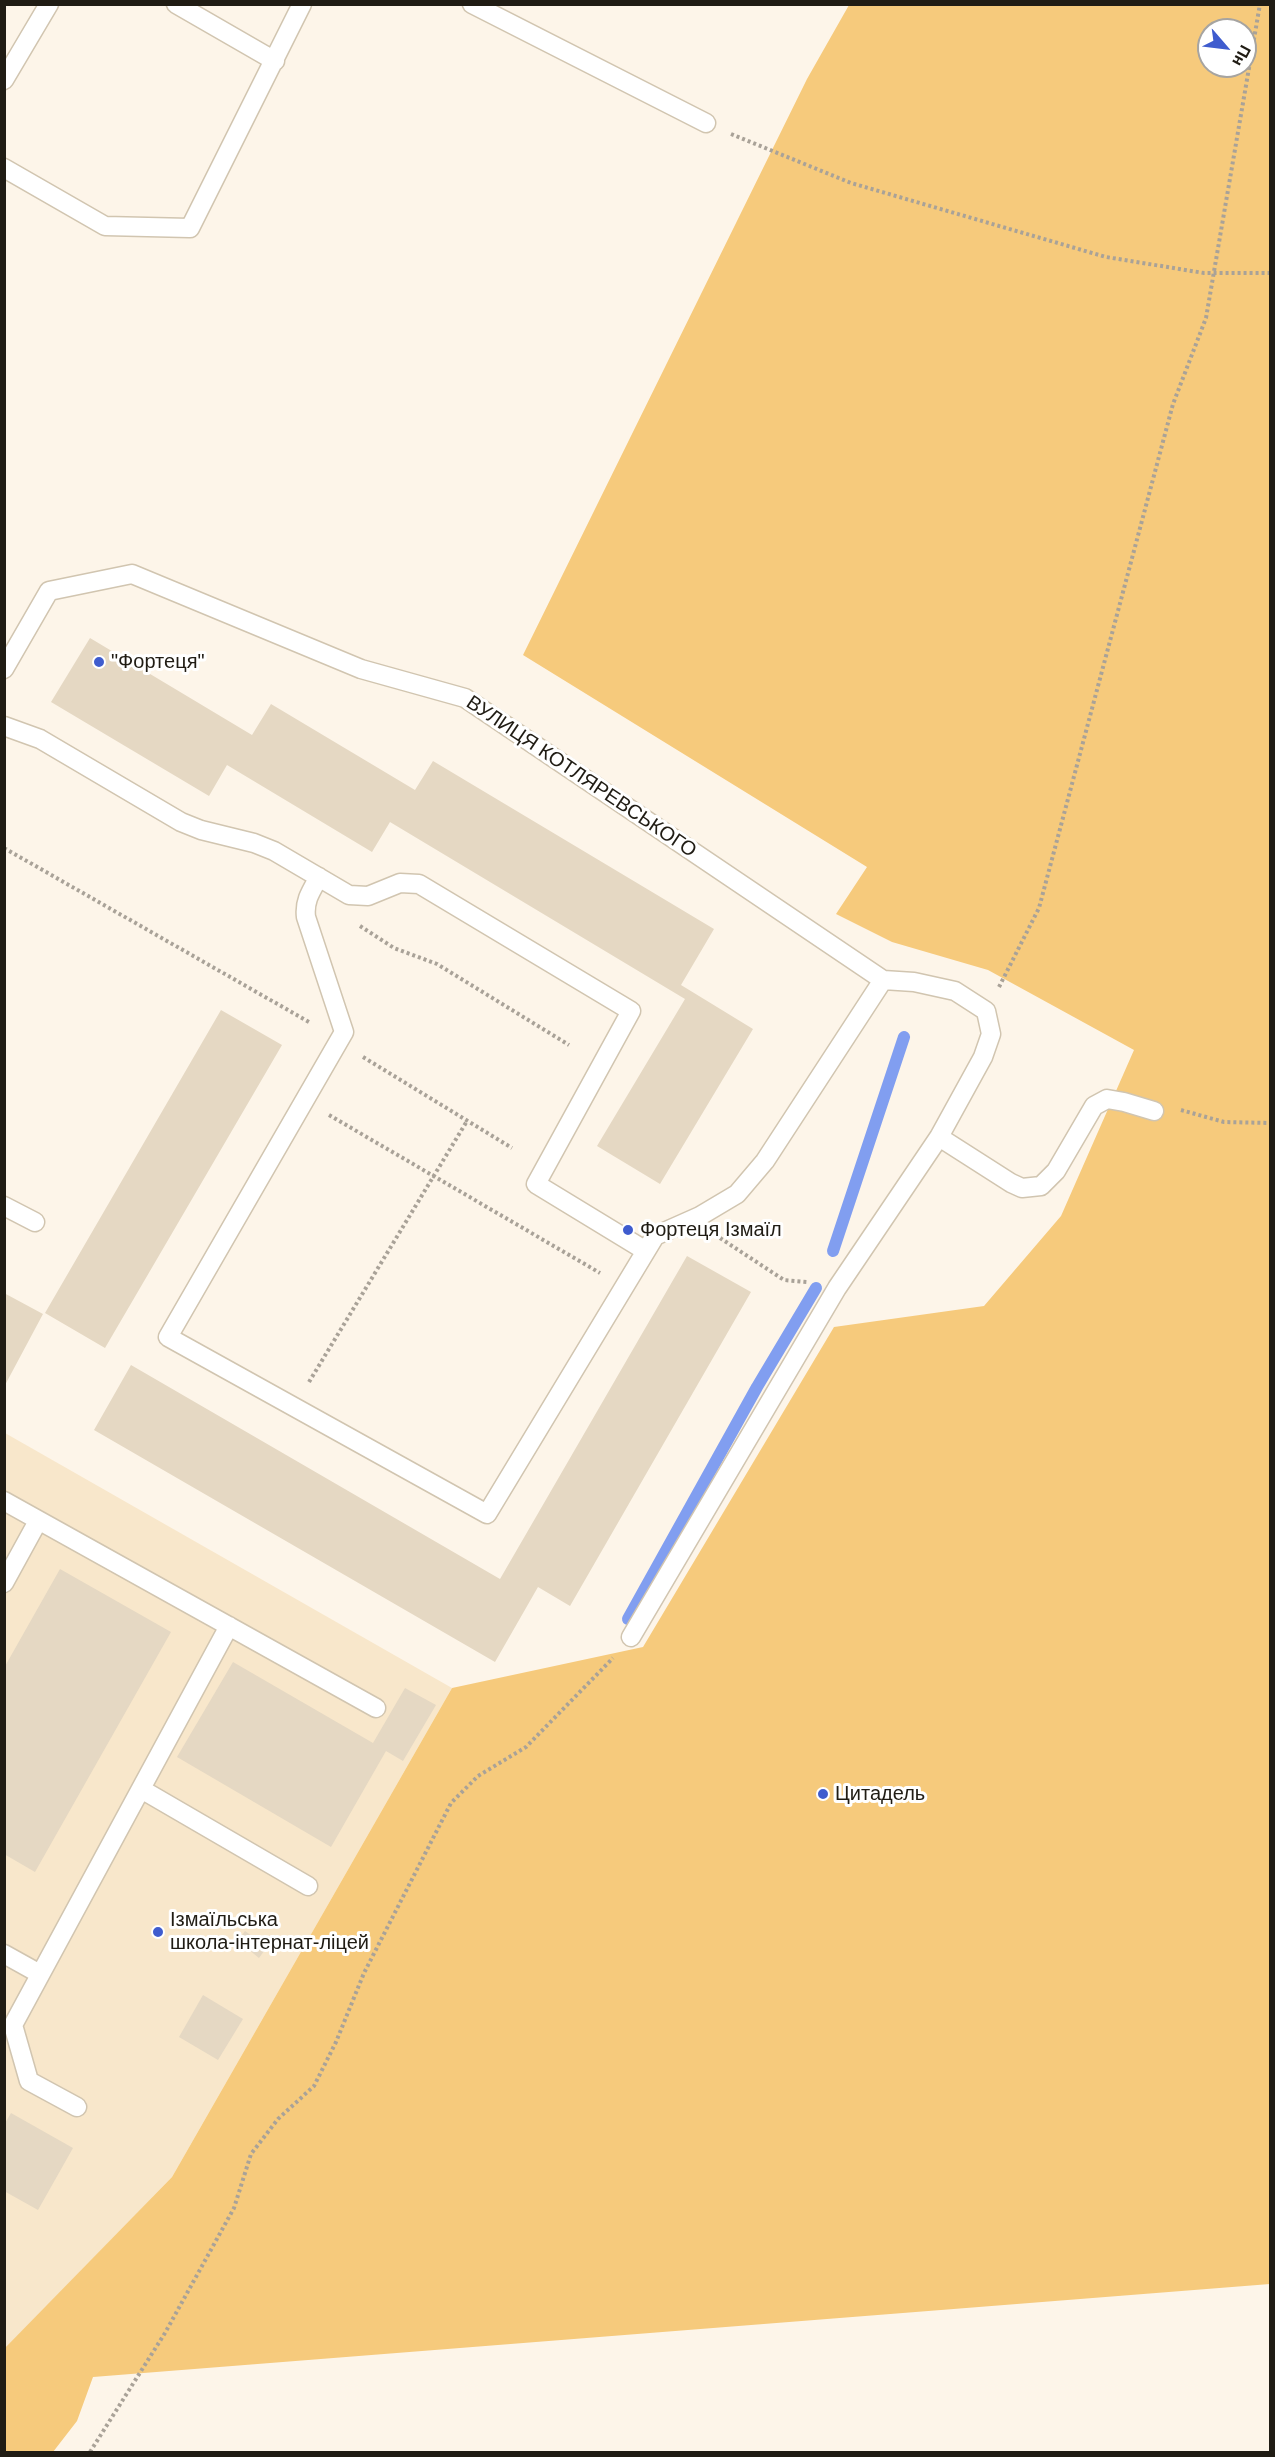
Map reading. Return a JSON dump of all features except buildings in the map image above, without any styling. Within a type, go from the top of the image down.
[{"type":"lane","points":[[4,80],[49,4]]},
{"type":"lane","points":[[176,4],[275,62]]},
{"type":"lane","points":[[4,168],[105,226],[189,228],[275,62],[302,4]]},
{"type":"lane","points":[[472,4],[706,123]]},
{"type":"lane","name":"ВУЛИЦЯ КОТЛЯРЕВСЬКОГО","points":[[4,669],[49,591],[132,574],[361,669],[465,698],[883,980]]},
{"type":"lane","points":[[4,726],[40,739],[181,822],[274,851],[349,895],[368,896],[400,883],[419,884],[632,1011],[536,1184],[645,1251]]},
{"type":"lane","points":[[319,877],[308,897],[305,907],[306,917],[344,1032],[168,1337],[487,1514],[655,1236],[700,1216],[737,1194],[765,1161],[883,980],[914,982],[956,991],[986,1011],[991,1034],[983,1057],[939,1137],[837,1288],[631,1637]]},
{"type":"lane","points":[[939,1137],[1011,1183],[1022,1188],[1041,1186],[1056,1171],[1094,1106],[1107,1099],[1154,1111]]},
{"type":"lane","points":[[4,1206],[35,1222]]},
{"type":"lane","points":[[4,1501],[376,1708]]},
{"type":"lane","points":[[4,1583],[38,1521]]},
{"type":"lane","points":[[77,2107],[29,2081],[13,2025],[229,1626]]},
{"type":"lane","points":[[141,1789],[308,1886]]},
{"type":"lane","points":[[4,1954],[40,1974]]},
{"type":"path","points":[[986,1011],[1039,908],[1173,404],[1206,318],[1260,4]]},
{"type":"path","points":[[706,123],[850,183],[1106,257],[1204,273],[1270,273]]},
{"type":"path","points":[[4,848],[314,1024]]},
{"type":"path","points":[[360,925],[394,948],[436,964],[569,1045]]},
{"type":"path","points":[[363,1057],[512,1148]]},
{"type":"path","points":[[337,1120],[515,1221],[603,1275]]},
{"type":"path","points":[[306,1387],[467,1121]]},
{"type":"path","points":[[700,1216],[722,1241],[784,1280],[812,1281],[837,1288]]},
{"type":"path","points":[[90,2452],[165,2333],[234,2208],[251,2154],[278,2119],[314,2086],[336,2042],[364,1973],[451,1803],[478,1776],[526,1747],[631,1637]]},
{"type":"shaded area","points":[[849,5],[1270,5],[1270,2284],[93,2377],[77,2421],[53,2452],[5,2452],[4,2349],[172,2177],[452,1688],[643,1647],[834,1327],[984,1306],[1061,1216],[1134,1050],[988,970],[892,942],[836,914],[867,867],[523,655],[807,79]]},
{"type":"shaded area","name":"Ізмаїльська школа-інтернат-ліцей","points":[[5,1433],[452,1688],[172,2177],[5,2349]]},
{"type":"waterway","points":[[833,1251],[904,1037]]},
{"type":"waterway","points":[[628,1619],[757,1387],[816,1288]]},
{"type":"place","name":"\"Фортеця\"","points":[[99,662]]},
{"type":"place","name":"Фортеця Ізмаїл","points":[[628,1230]]},
{"type":"place","name":"Цитадель","points":[[823,1794]]},
{"type":"place","name":"Ізмаїльська школа-інтернат-ліцей","points":[[158,1932]]}]
